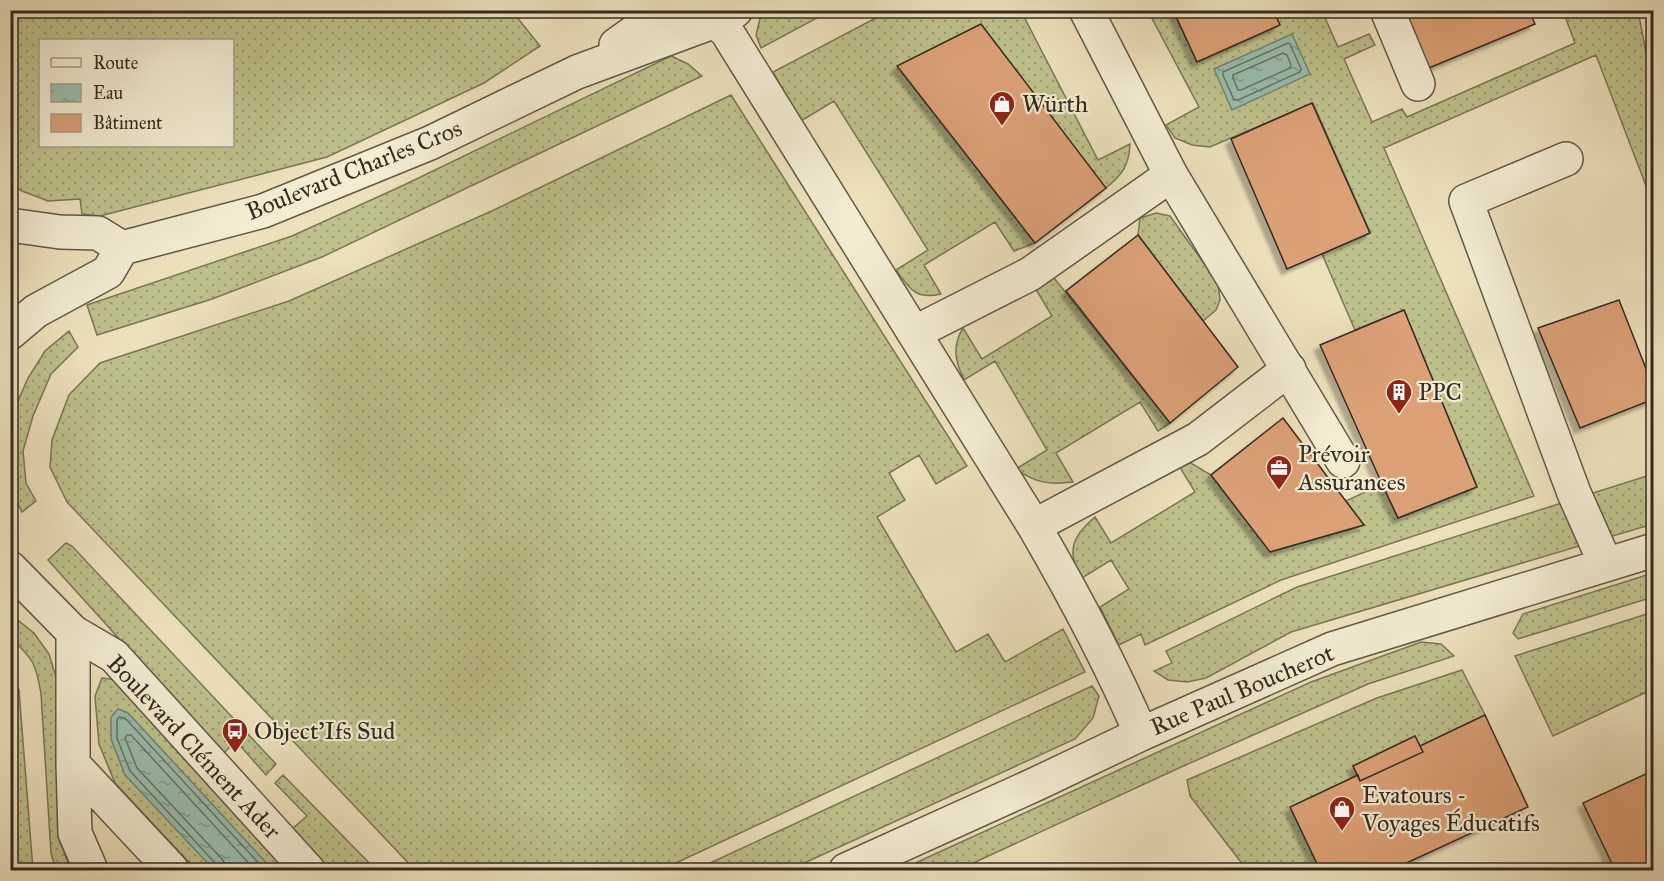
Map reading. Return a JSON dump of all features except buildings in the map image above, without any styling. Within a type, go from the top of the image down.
[{"type":"street","name":"Boulevard Charles Cros","points":[[577,72],[665,10]]},
{"type":"street","points":[[1086,10],[1172,175],[1343,461]]},
{"type":"street","points":[[1388,10],[1418,84]]},
{"type":"street","name":"Boulevard Charles Cros","points":[[122,248],[263,211],[430,143],[577,72],[725,16]]},
{"type":"street","points":[[725,16],[727,32],[1058,567],[1112,669],[1141,734]]},
{"type":"street","points":[[1566,159],[1466,201],[1574,493],[1606,565]]},
{"type":"street","points":[[914,333],[1030,274],[1172,175]]},
{"type":"street","points":[[10,225],[60,232],[98,233],[122,248],[108,272],[36,311],[10,333]]},
{"type":"street","points":[[1034,526],[1197,439],[1288,369]]},
{"type":"street","name":"Rue Paul Boucherot","points":[[846,870],[1332,649],[1653,550]]},
{"type":"street","name":"Boulevard Clément Ader","points":[[10,568],[73,632],[114,656],[308,870]]},
{"type":"street","name":"Boulevard Clément Ader","points":[[73,632],[75,833],[91,870]]},
{"type":"street","points":[[73,764],[172,870]]},
{"type":"green space","points":[[11,10],[512,11],[540,46],[484,83],[327,157],[100,216],[82,214],[80,199],[48,201],[11,184]]},
{"type":"green space","points":[[762,10],[830,11],[761,48],[756,35]]},
{"type":"green space","points":[[889,11],[1021,11],[1098,160],[1130,144],[1124,169],[1106,188],[898,67],[1035,243],[1014,251],[995,222],[924,265],[941,294],[919,294],[905,283],[896,270],[928,250],[834,101],[801,121],[773,72]]},
{"type":"green space","points":[[1148,11],[1173,11],[1197,62],[1280,25],[1273,11],[1322,11],[1338,47],[1369,34],[1375,45],[1344,59],[1372,122],[1402,109],[1407,117],[1575,43],[1563,11],[1638,11],[1653,88],[1653,204],[1596,55],[1384,148],[1534,496],[1281,580],[1145,645],[1141,634],[1119,645],[1100,607],[1129,589],[1111,560],[1082,578],[1074,560],[1075,541],[1095,517],[1111,543],[1195,492],[1178,464],[1186,460],[1211,475],[1271,552],[1364,525],[1346,501],[1382,484],[1398,518],[1477,486],[1404,310],[1355,330],[1322,254],[1370,232],[1313,103],[1210,147],[1192,145],[1175,138],[1166,125],[1199,107]]},
{"type":"green space","points":[[671,56],[688,64],[702,76],[322,257],[212,299],[97,335],[87,305],[292,236],[404,185]]},
{"type":"green space","points":[[731,95],[967,466],[936,484],[919,455],[889,473],[905,500],[877,517],[956,652],[988,634],[1005,662],[1063,629],[1085,672],[661,870],[415,870],[67,502],[50,467],[52,440],[69,395],[100,363],[289,301],[494,210]]},
{"type":"green space","points":[[1156,213],[1170,216],[1218,283],[1220,300],[1216,310],[1203,321],[1138,235],[1140,218]]},
{"type":"green space","points":[[1054,278],[1170,423],[1158,431],[1140,402],[1056,453],[1073,482],[1057,483],[1036,480],[1016,469],[1047,450],[995,361],[964,380],[956,354],[957,341],[963,328],[982,359],[1052,316],[1034,286]]},
{"type":"green space","points":[[69,331],[78,347],[51,374],[33,416],[23,451],[26,483],[36,501],[22,512],[11,489],[11,417],[28,378],[45,351]]},
{"type":"green space","points":[[1653,474],[1653,524],[1291,632],[1206,678],[1187,682],[1168,680],[1154,671],[1172,663],[1166,651],[1297,587]]},
{"type":"green space","points":[[66,543],[72,546],[276,764],[266,775],[236,741],[223,754],[48,560]]},
{"type":"green space","points":[[1653,573],[1653,597],[1518,639],[1513,633],[1523,614]]},
{"type":"green space","points":[[1653,612],[1653,689],[1553,736],[1515,656]]},
{"type":"green space","points":[[10,614],[34,633],[49,654],[57,680],[59,839],[71,870],[56,870],[51,853],[41,694],[32,662],[11,638]]},
{"type":"green space","points":[[1421,642],[1441,644],[1454,656],[1368,684],[958,870],[900,870],[1311,682]]},
{"type":"green space","points":[[1462,670],[1485,715],[1420,746],[1415,736],[1353,766],[1358,775],[1291,807],[1320,870],[1247,870],[1190,796],[1187,780],[1377,698]]},
{"type":"green space","points":[[10,672],[19,690],[33,870],[11,870]]},
{"type":"green space","points":[[102,678],[117,680],[292,870],[196,870],[115,783],[99,744],[95,696]]},
{"type":"green space","points":[[1092,686],[1099,696],[1093,718],[1075,739],[789,870],[695,870]]},
{"type":"green space","points":[[283,775],[376,870],[331,870],[292,829],[307,816],[275,783]]},
{"type":"water","points":[[1292,34],[1310,74],[1232,110],[1214,69]]},
{"type":"water","points":[[118,709],[128,713],[273,870],[214,870],[125,775],[111,739],[111,717]]},
{"type":"place","name":"Würth","points":[[1002,127]]},
{"type":"place","name":"PPC","points":[[1399,415]]},
{"type":"place","name":"Prévoir Assurances","points":[[1279,491]]},
{"type":"place","name":"Object'Ifs Sud","points":[[235,754]]},
{"type":"place","name":"Evatours - Voyages Éducatifs","points":[[1342,832]]}]
